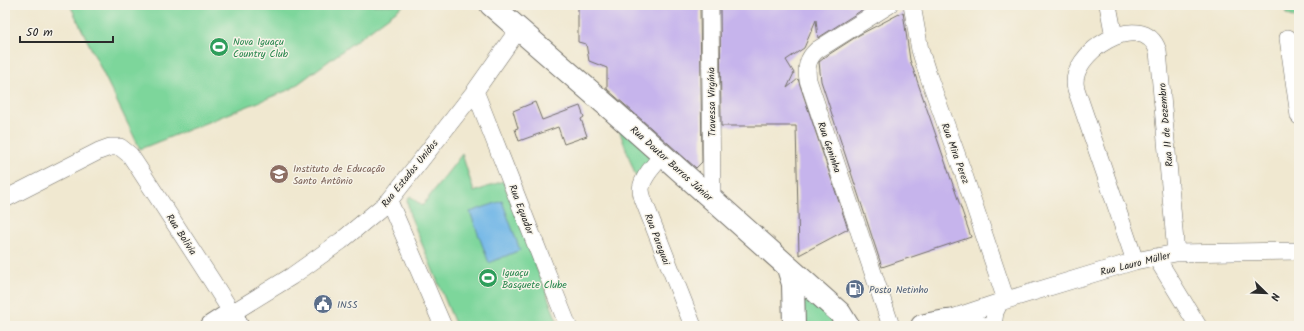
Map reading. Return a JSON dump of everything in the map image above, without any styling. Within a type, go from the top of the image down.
[{"type":"main road","name":"Rua Doutor Barros Júnior","points":[[491,5],[712,199],[844,320]]},
{"type":"main road","points":[[788,268],[793,284],[794,326]]},
{"type":"main road","name":"Rua Estados Unidos","points":[[212,326],[234,320]]},
{"type":"main road","points":[[844,320],[862,326]]},
{"type":"main road","name":"Rua Lauro Müller","points":[[922,326],[946,320],[960,320],[978,326]]},
{"type":"street","name":"Travessa Virgínia","points":[[710,5],[712,199]]},
{"type":"street","name":"Rua Geninha","points":[[889,5],[816,50],[810,56],[807,62],[806,70],[808,80],[890,326]]},
{"type":"street","name":"Rua Mira Perez","points":[[912,5],[920,50],[964,175],[1003,301]]},
{"type":"street","points":[[1108,5],[1114,36]]},
{"type":"street","name":"Rua Estados Unidos","points":[[234,320],[341,241],[389,201],[476,91],[518,30]]},
{"type":"street","name":"Rua 11 de Dezembro","points":[[1135,261],[1075,86],[1075,75],[1085,58],[1114,36],[1128,32],[1143,34],[1152,39],[1158,51],[1176,253]]},
{"type":"street","points":[[1288,38],[1299,106]]},
{"type":"street","name":"Rua Equador","points":[[476,91],[568,326]]},
{"type":"street","name":"Rua Bolívia","points":[[5,199],[99,151],[110,147],[120,146],[130,155],[138,167],[212,281],[234,320]]},
{"type":"street","name":"Rua Paraguai","points":[[663,156],[646,177],[641,191],[692,326]]},
{"type":"street","points":[[389,201],[443,326]]},
{"type":"street","name":"Rua Lauro Müller","points":[[946,320],[1135,261],[1176,253],[1299,251]]},
{"type":"street","points":[[1156,257],[1198,326]]},
{"type":"street","points":[[993,326],[994,312],[1003,301]]},
{"type":"green space","name":"Nova Iguaçu Country Club","points":[[70,5],[404,5],[291,89],[140,149]]},
{"type":"green space","points":[[1287,5],[1299,5],[1299,20],[1285,13]]},
{"type":"green space","points":[[612,110],[663,156],[641,191]]},
{"type":"green space","name":"Iguaçu Basquete Clube","points":[[462,154],[474,192],[503,181],[559,326],[456,326],[410,215],[407,200],[410,196],[422,206]]},
{"type":"green space","points":[[798,280],[844,326],[798,326]]},
{"type":"water","points":[[502,201],[520,250],[489,263],[470,212]]},
{"type":"building","points":[[578,5],[700,5],[702,162],[696,168],[607,89],[607,68],[589,61],[586,44],[578,42]]},
{"type":"building","points":[[720,5],[870,5],[818,38],[816,20],[804,48],[786,60],[794,73],[787,88],[798,79],[848,229],[799,255],[796,126],[721,126]]},
{"type":"building","points":[[903,12],[910,60],[971,237],[882,267],[821,81],[819,62],[859,35]]},
{"type":"building","points":[[535,102],[542,120],[580,106],[584,117],[581,119],[587,136],[564,144],[558,127],[519,141],[515,129],[518,128],[513,111]]},
{"type":"place","name":"Nova Iguaçu Country Club","points":[[219,47]]},
{"type":"place","name":"Instituto de Educação Santo Antônio","points":[[279,174]]},
{"type":"place","name":"Iguaçu Basquete Clube","points":[[488,278]]},
{"type":"place","name":"Posto Netinho","points":[[855,289]]},
{"type":"place","name":"INSS","points":[[323,304]]}]
